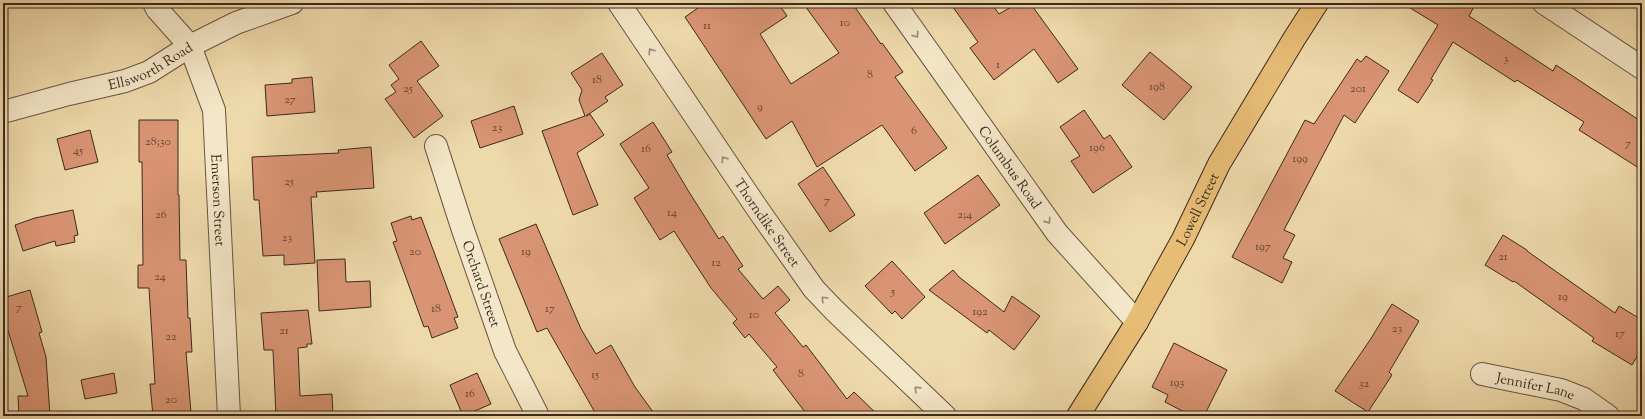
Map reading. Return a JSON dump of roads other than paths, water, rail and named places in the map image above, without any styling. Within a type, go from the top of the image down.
[{"type":"main road","name":"Lowell Street","points":[[1078,416],[1136,322],[1183,239],[1219,164],[1317,3]]},
{"type":"street","name":"Emerson Street","points":[[154,3],[157,9],[190,46],[214,110],[230,416]]},
{"type":"street","name":"Ellsworth Road","points":[[3,112],[125,81],[149,72],[190,46],[236,24],[292,3]]},
{"type":"street","name":"Thorndike Street","points":[[619,3],[759,211],[814,289],[945,416]]},
{"type":"street","name":"Columbus Road","points":[[894,3],[1057,234],[1136,322]]},
{"type":"street","points":[[1544,3],[1642,68]]},
{"type":"street","name":"Orchard Street","points":[[436,146],[464,234],[505,351],[538,416]]},
{"type":"street","name":"Jennifer Lane","points":[[1482,374],[1561,390],[1584,399],[1608,416]]}]
